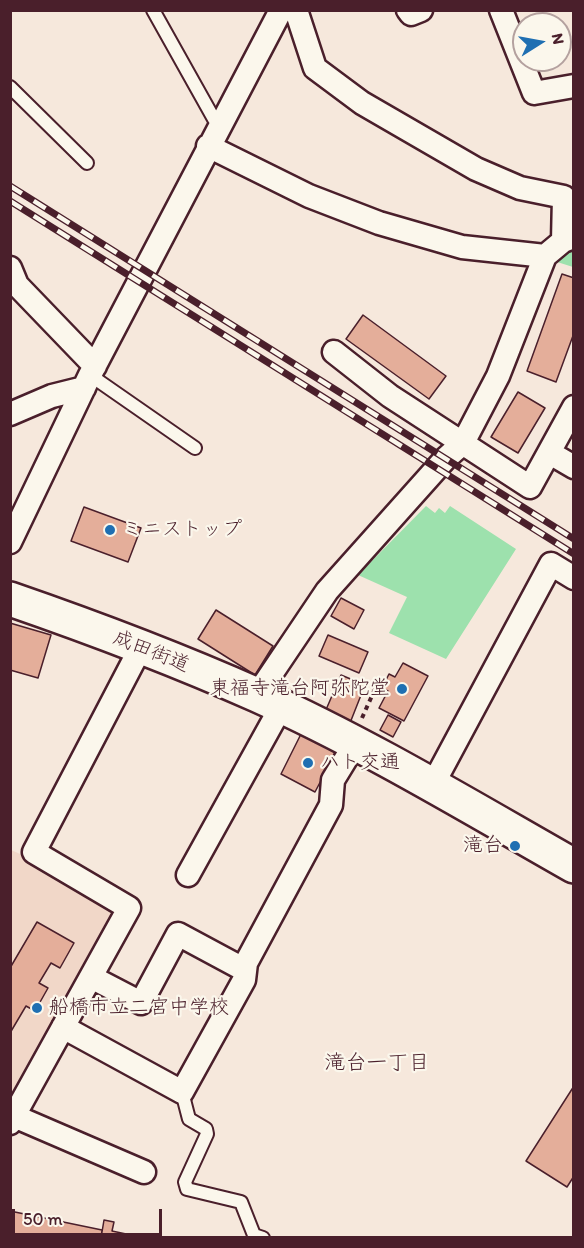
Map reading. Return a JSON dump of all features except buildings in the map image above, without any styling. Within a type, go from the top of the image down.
[{"type":"highway","name":"成田街道","points":[[10,599],[141,647],[269,701],[358,733],[432,786],[573,866]]},
{"type":"street","points":[[10,542],[90,376],[280,10]]},
{"type":"street","points":[[188,875],[269,701],[327,591],[445,459],[464,443],[498,376],[545,256],[568,239],[564,197],[520,188],[476,169],[362,103],[315,68],[296,10]]},
{"type":"street","points":[[408,10],[411,14],[421,10]]},
{"type":"street","points":[[501,10],[534,93],[573,86]]},
{"type":"street","points":[[208,146],[309,196],[379,223],[462,247],[545,256]]},
{"type":"street","points":[[10,268],[17,285],[90,376]]},
{"type":"street","points":[[334,352],[390,396],[530,487],[573,407]]},
{"type":"street","points":[[10,414],[90,376]]},
{"type":"street","points":[[550,453],[573,466]]},
{"type":"street","points":[[432,786],[551,564],[573,578]]},
{"type":"street","points":[[141,647],[34,852],[129,908],[12,1119],[144,1172]]},
{"type":"street","points":[[63,1027],[182,1092],[244,980],[246,963],[331,805],[333,780],[358,733]]},
{"type":"street","points":[[91,977],[141,1004],[178,934],[245,970]]},
{"type":"lane","points":[[153,10],[214,119],[220,122]]},
{"type":"lane","points":[[10,87],[87,163]]},
{"type":"lane","points":[[90,376],[195,448]]},
{"type":"lane","points":[[182,1092],[189,1119],[206,1129],[207,1134],[185,1182],[188,1189],[241,1202],[254,1235],[263,1238]]},
{"type":"path","points":[[358,733],[379,680],[382,682]]},
{"type":"shaded area","name":"船橋市立二宮中学校","points":[[11,850],[34,860],[116,909],[11,1108]]},
{"type":"green space","points":[[573,248],[573,267],[554,261]]},
{"type":"green space","points":[[426,506],[435,513],[439,508],[445,513],[450,506],[516,549],[446,659],[389,633],[407,597],[358,575]]},
{"type":"railway","points":[[10,186],[574,539]]},
{"type":"railway","points":[[10,201],[574,554]]},
{"type":"place","name":"ミニストップ","points":[[110,530]]},
{"type":"place","name":"東福寺滝台阿弥陀堂","points":[[402,689]]},
{"type":"place","name":"ハト交通","points":[[308,763]]},
{"type":"place","name":"滝台","points":[[515,846]]},
{"type":"place","name":"船橋市立二宮中学校","points":[[37,1008]]},
{"type":"district","name":"滝台一丁目","points":[[377,1064]]}]
